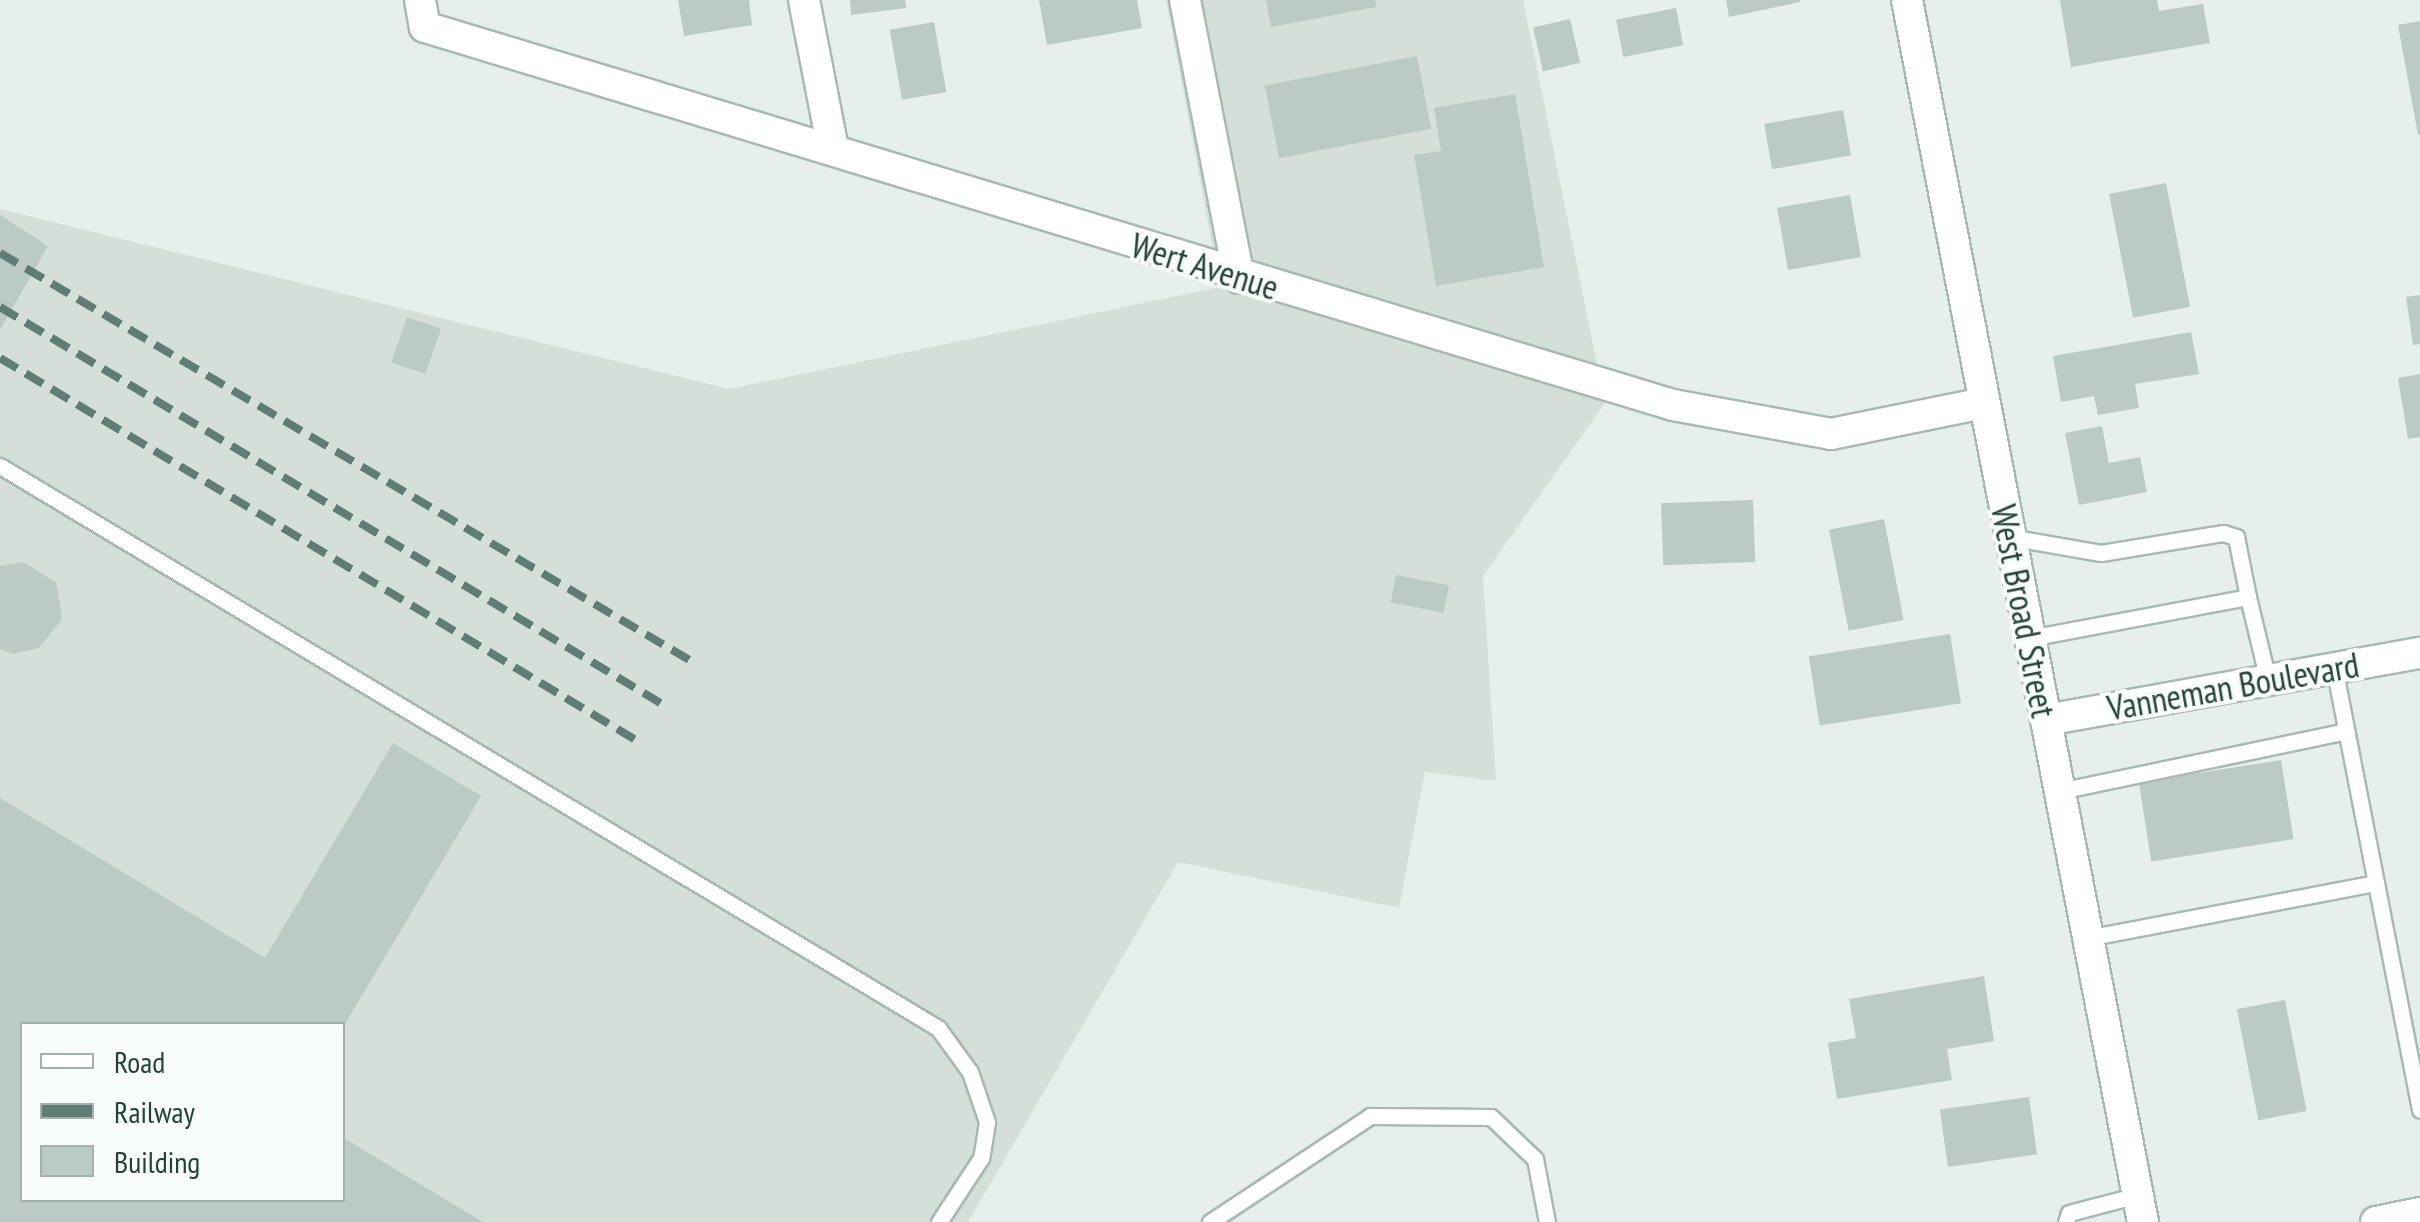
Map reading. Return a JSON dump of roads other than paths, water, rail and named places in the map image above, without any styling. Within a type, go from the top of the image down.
[{"type":"street","name":"Wert Avenue","points":[[420,0],[425,27],[833,149],[1239,278],[1673,404],[1832,434],[1984,403]]},
{"type":"street","points":[[804,0],[833,149]]},
{"type":"street","points":[[1185,0],[1239,278]]},
{"type":"street","name":"West Broad Street","points":[[1906,0],[2140,1208]]},
{"type":"street","name":"Vanneman Boulevard","points":[[2046,720],[2420,653]]},
{"type":"street","points":[[2376,1222],[2420,1213]]},
{"type":"lane","points":[[0,466],[938,1028],[970,1072],[987,1122],[981,1158],[940,1222]]},
{"type":"lane","points":[[2009,537],[2101,553],[2223,532],[2236,537],[2268,680]]},
{"type":"lane","points":[[2029,638],[2248,597]]},
{"type":"lane","points":[[2334,667],[2420,1110]]},
{"type":"lane","points":[[2059,791],[2346,730]]},
{"type":"lane","points":[[2087,938],[2376,883]]},
{"type":"lane","points":[[1210,1222],[1370,1116],[1388,1116],[1491,1117],[1536,1159],[1547,1222]]},
{"type":"lane","points":[[2066,1222],[2069,1213],[2140,1208]]},
{"type":"railway","points":[[0,253],[691,661]]},
{"type":"railway","points":[[0,307],[662,704]]},
{"type":"railway","points":[[0,358],[639,742]]}]
